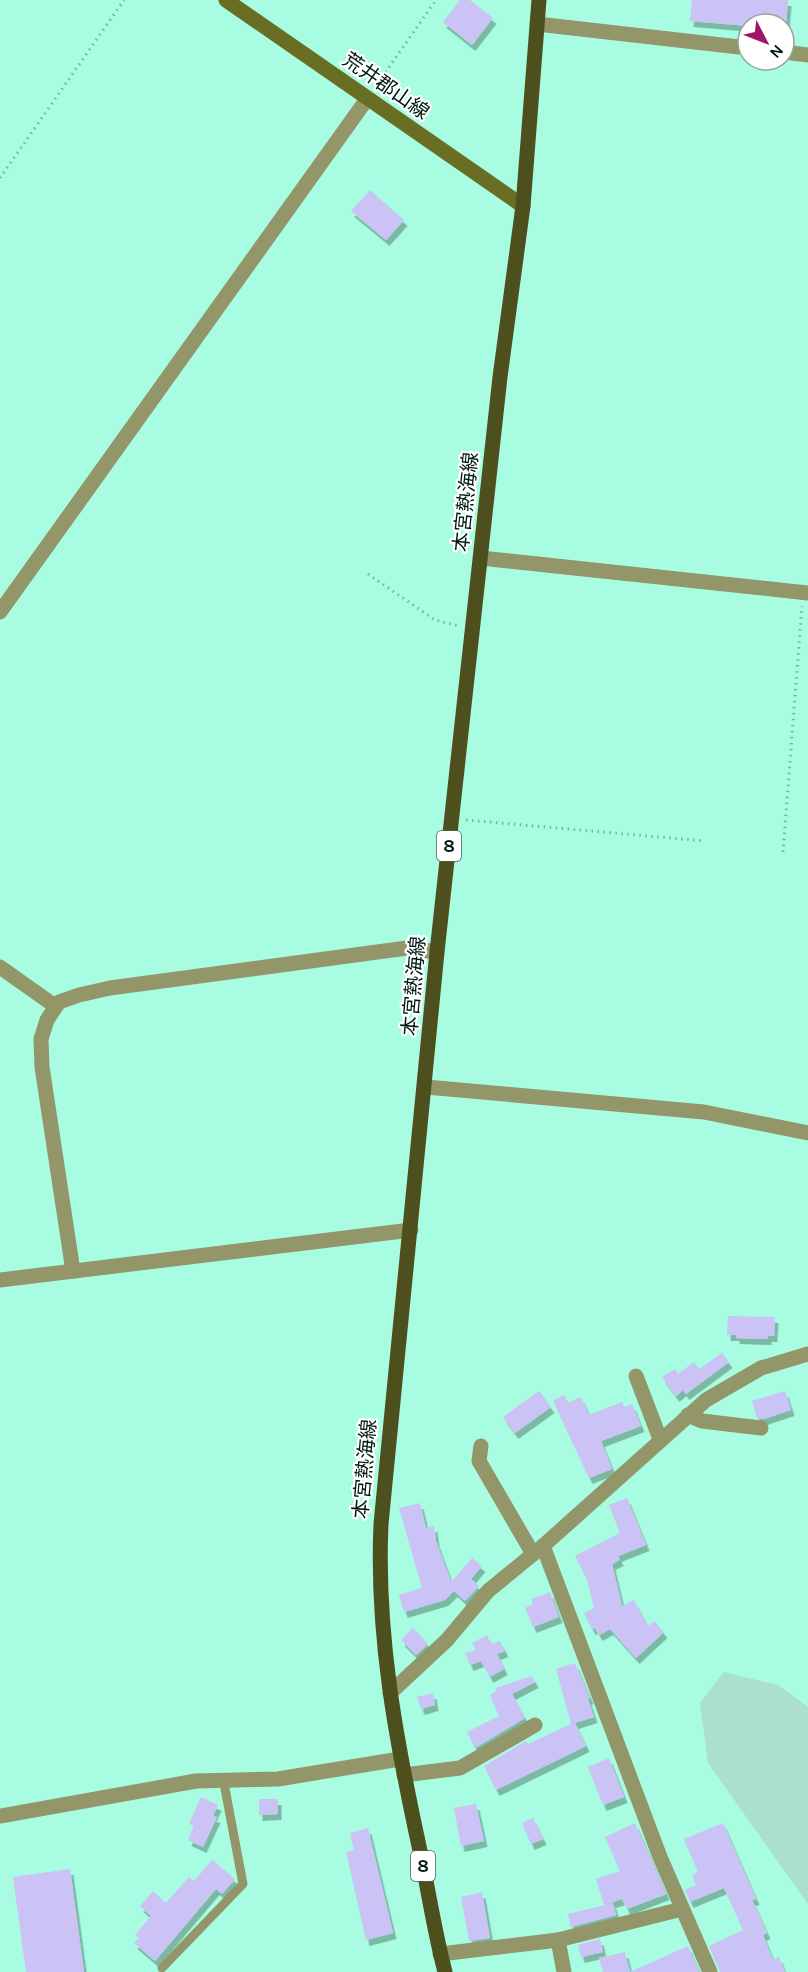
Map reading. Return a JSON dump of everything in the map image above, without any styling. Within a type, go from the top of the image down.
[{"type":"main road","name":"荒井郡山線","points":[[226,0],[523,206]]},
{"type":"main road","name":"本宮熱海線","points":[[445,1972],[400,1759],[379,1590],[380,1556],[393,1386],[426,1087],[437,952],[500,377],[523,206],[539,0]]},
{"type":"street","points":[[537,24],[736,47]]},
{"type":"street","points":[[0,612],[367,99]]},
{"type":"street","points":[[481,558],[805,593]]},
{"type":"street","points":[[73,1271],[42,1067],[41,1039],[47,1020],[55,1006],[79,995],[110,988],[407,948],[437,952]]},
{"type":"street","points":[[0,967],[55,1006]]},
{"type":"street","points":[[426,1087],[704,1112],[808,1133]]},
{"type":"street","points":[[0,1280],[411,1230]]},
{"type":"street","points":[[390,1692],[447,1640],[488,1591],[538,1550],[688,1415],[719,1390],[761,1368],[808,1354]]},
{"type":"street","points":[[636,1376],[660,1439]]},
{"type":"street","points":[[688,1415],[702,1421],[761,1428]]},
{"type":"street","points":[[481,1446],[480,1461],[538,1550],[660,1857],[710,1972]]},
{"type":"street","points":[[404,1775],[460,1768],[535,1725]]},
{"type":"street","points":[[0,1816],[223,1778],[278,1779],[400,1759]]},
{"type":"street","points":[[440,1954],[558,1940],[682,1909]]},
{"type":"street","points":[[558,1940],[564,1972]]},
{"type":"lane","points":[[162,1968],[243,1884],[223,1778]]},
{"type":"path","points":[[0,178],[124,0]]},
{"type":"path","points":[[367,99],[436,0]]},
{"type":"path","points":[[368,574],[435,620],[473,626]]},
{"type":"path","points":[[783,852],[805,593]]},
{"type":"path","points":[[452,819],[705,841]]},
{"type":"shaded area","points":[[724,1672],[778,1685],[808,1707],[808,1904],[708,1763],[700,1703]]},
{"type":"building","points":[[460,0],[470,0],[493,18],[472,45],[443,22]]},
{"type":"building","points":[[692,0],[788,0],[787,12],[736,12],[736,25],[690,21]]},
{"type":"building","points":[[370,190],[404,220],[386,240],[351,211]]},
{"type":"building","points":[[728,1316],[775,1317],[774,1336],[768,1336],[768,1339],[736,1338],[736,1335],[727,1335]]},
{"type":"building","points":[[722,1353],[729,1362],[686,1394],[683,1390],[676,1396],[662,1377],[675,1369],[678,1374],[694,1362],[699,1369]]},
{"type":"building","points":[[539,1391],[551,1407],[515,1433],[503,1417]]},
{"type":"building","points":[[785,1391],[791,1410],[764,1419],[757,1418],[752,1401]]},
{"type":"building","points":[[564,1395],[568,1403],[581,1397],[589,1415],[622,1402],[624,1407],[632,1404],[641,1426],[601,1441],[612,1469],[589,1478],[553,1401]]},
{"type":"building","points":[[627,1498],[646,1545],[618,1556],[620,1560],[612,1564],[622,1606],[634,1600],[648,1626],[654,1621],[664,1632],[636,1658],[610,1629],[599,1635],[595,1628],[592,1629],[584,1613],[594,1608],[587,1579],[575,1556],[620,1533],[609,1505]]},
{"type":"building","points":[[420,1503],[426,1528],[434,1526],[436,1541],[451,1582],[472,1558],[482,1566],[471,1579],[479,1586],[465,1601],[454,1591],[445,1600],[404,1612],[399,1595],[422,1588],[399,1508]]},
{"type":"building","points":[[550,1592],[559,1617],[533,1627],[525,1608],[533,1604],[531,1599]]},
{"type":"building","points":[[413,1628],[428,1644],[416,1655],[401,1640]]},
{"type":"building","points":[[487,1635],[491,1644],[500,1641],[505,1651],[497,1654],[504,1669],[490,1677],[481,1661],[470,1665],[465,1653],[476,1650],[472,1643]]},
{"type":"building","points":[[575,1663],[590,1698],[588,1699],[594,1717],[575,1723],[586,1746],[496,1790],[484,1766],[526,1741],[528,1744],[571,1724],[556,1669]]},
{"type":"building","points":[[532,1676],[535,1682],[512,1694],[525,1718],[475,1748],[467,1732],[499,1716],[490,1695],[497,1691],[495,1688]]},
{"type":"building","points":[[433,1693],[435,1705],[421,1709],[417,1697]]},
{"type":"building","points":[[609,1758],[624,1797],[603,1805],[588,1767]]},
{"type":"building","points":[[201,1797],[218,1805],[213,1816],[217,1817],[203,1847],[188,1840],[194,1826],[189,1824]]},
{"type":"building","points":[[259,1799],[278,1799],[278,1814],[259,1815]]},
{"type":"building","points":[[476,1804],[484,1841],[461,1846],[454,1808]]},
{"type":"building","points":[[533,1818],[543,1839],[531,1844],[522,1823]]},
{"type":"building","points":[[635,1823],[666,1894],[627,1909],[622,1899],[604,1905],[596,1879],[620,1871],[605,1837]]},
{"type":"building","points":[[723,1823],[756,1899],[752,1900],[767,1933],[763,1935],[773,1960],[779,1957],[785,1972],[720,1972],[709,1946],[743,1930],[724,1888],[690,1902],[685,1890],[696,1885],[692,1875],[698,1872],[684,1839]]},
{"type":"building","points":[[368,1828],[393,1933],[366,1940],[346,1852],[354,1850],[350,1833]]},
{"type":"building","points":[[212,1860],[235,1879],[222,1894],[216,1889],[155,1961],[134,1943],[139,1938],[135,1935],[151,1916],[140,1906],[153,1891],[166,1903],[189,1877],[194,1881]]},
{"type":"building","points":[[70,1869],[84,1972],[26,1972],[13,1877]]},
{"type":"building","points":[[482,1892],[490,1938],[469,1941],[461,1897]]},
{"type":"building","points":[[613,1903],[616,1915],[571,1927],[568,1914]]},
{"type":"building","points":[[600,1939],[603,1952],[581,1957],[578,1945]]},
{"type":"building","points":[[688,1946],[699,1972],[630,1972]]},
{"type":"building","points":[[625,1952],[630,1972],[603,1972],[599,1958]]}]
